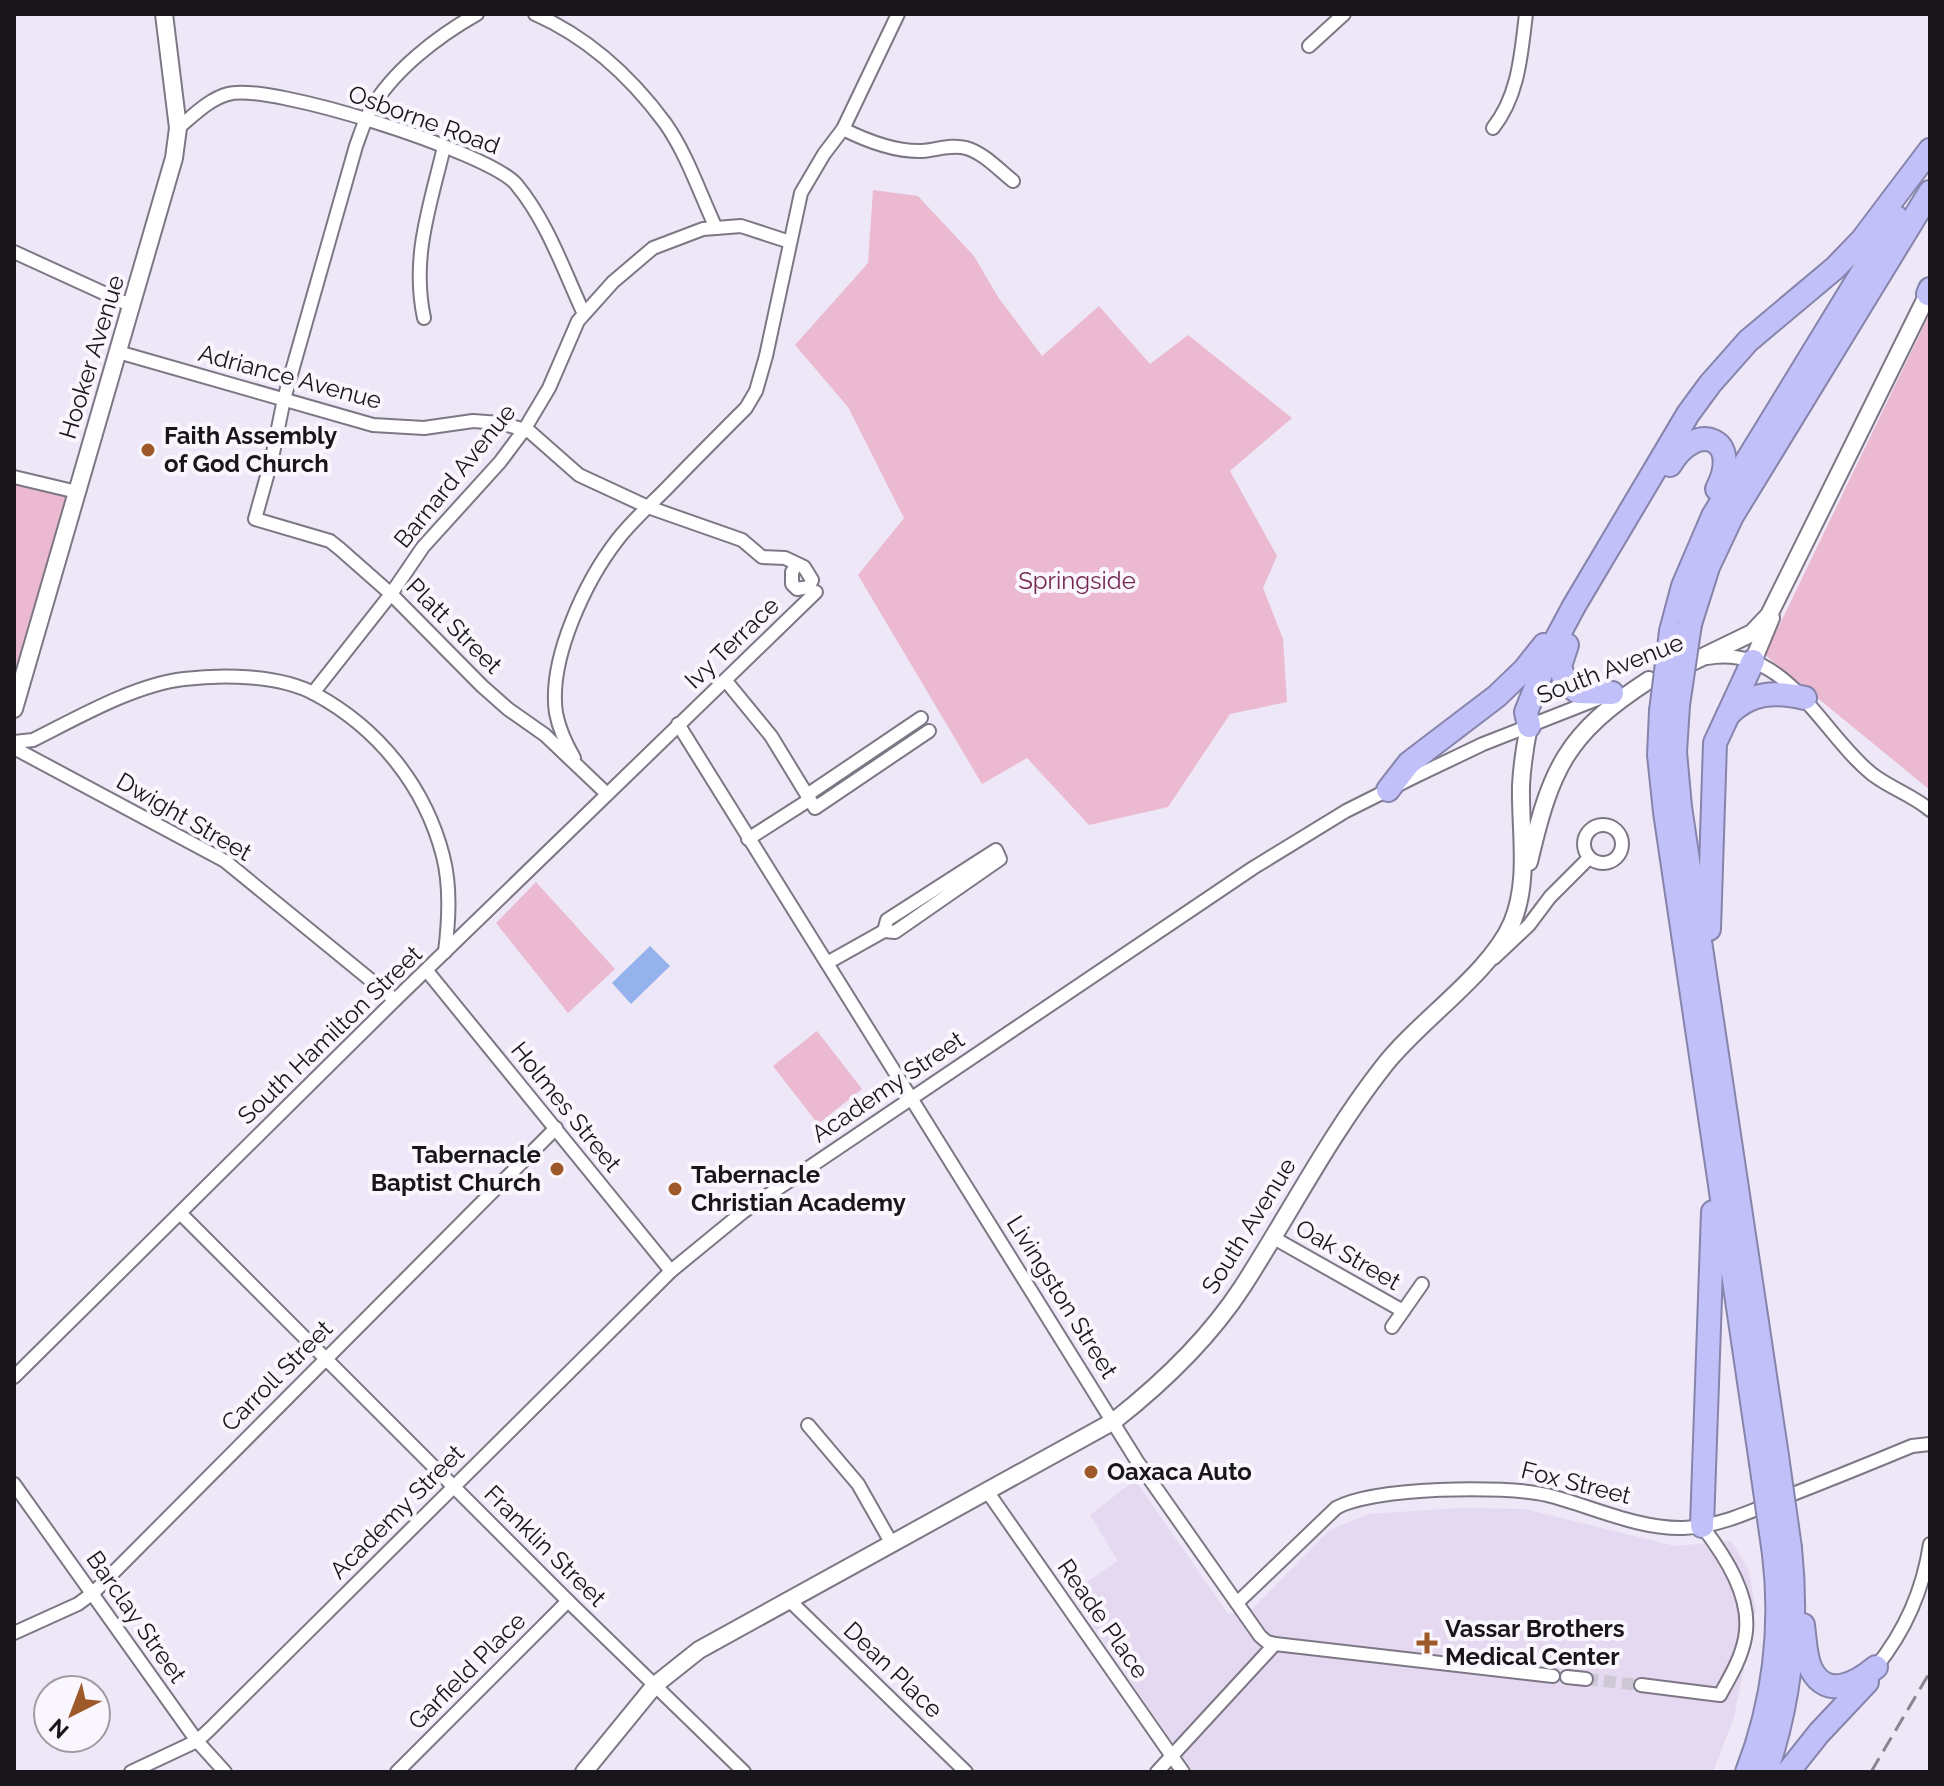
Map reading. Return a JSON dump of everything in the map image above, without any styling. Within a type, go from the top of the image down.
[{"type":"highway","points":[[1529,726],[1526,712],[1535,685],[1574,606],[1677,430],[1704,391],[1748,341],[1835,268],[1862,240],[1930,150]]},
{"type":"highway","points":[[1683,586],[1722,499],[1930,161]]},
{"type":"highway","points":[[1681,628],[1732,516],[1930,192]]},
{"type":"highway","points":[[1529,726],[1567,645],[1677,454],[1690,442],[1704,439],[1723,450],[1727,465],[1698,529],[1683,586],[1681,628],[1659,755],[1715,1154],[1769,1460]]},
{"type":"highway","points":[[1388,790],[1409,763],[1476,713],[1516,678],[1574,606]]},
{"type":"highway","points":[[1567,645],[1560,666],[1565,683],[1578,692],[1612,693]]},
{"type":"highway","points":[[1708,991],[1714,751],[1722,722],[1753,661]]},
{"type":"highway","points":[[1722,722],[1741,703],[1760,695],[1780,693],[1805,698]]},
{"type":"highway","points":[[1669,708],[1769,1460],[1794,1611],[1791,1669],[1780,1725],[1766,1772]]},
{"type":"highway","points":[[1702,1526],[1715,1154]]},
{"type":"highway","points":[[1782,1551],[1814,1673],[1826,1684],[1845,1687],[1856,1683],[1876,1667]]},
{"type":"highway","points":[[1747,1772],[1766,1711],[1775,1656],[1782,1551]]},
{"type":"highway","points":[[1788,1772],[1819,1733],[1864,1686],[1876,1667]]},
{"type":"street","name":"Hooker Avenue","points":[[14,709],[168,184],[178,128],[164,14]]},
{"type":"street","points":[[284,399],[366,120],[379,98],[402,72],[434,43],[477,14]]},
{"type":"street","points":[[1309,46],[1344,14]]},
{"type":"street","points":[[1493,128],[1503,115],[1516,82],[1526,14]]},
{"type":"street","points":[[539,15],[590,46],[632,84],[678,145],[716,228]]},
{"type":"street","points":[[584,775],[565,743],[556,714],[559,666],[576,614],[600,566],[619,537],[746,408],[756,391],[801,193],[843,129],[893,16]]},
{"type":"street","name":"Osborne Road","points":[[178,128],[213,100],[228,94],[248,92],[348,113],[502,171],[516,184],[538,218],[584,314]]},
{"type":"street","points":[[843,129],[871,142],[921,151],[946,147],[967,149],[983,157],[1013,181]]},
{"type":"street","points":[[424,318],[418,290],[422,236],[444,147]]},
{"type":"street","name":"Barnard Avenue","points":[[313,693],[391,594],[423,547],[500,462],[524,430],[549,388],[584,314],[613,282],[653,248],[687,234],[741,226],[790,242]]},
{"type":"street","points":[[14,252],[132,306]]},
{"type":"street","points":[[1929,292],[1775,605],[1753,661],[1805,698],[1828,723],[1842,747],[1874,775],[1930,810]]},
{"type":"street","name":"Adriance Avenue","points":[[118,352],[373,425],[424,428],[473,421],[500,423],[524,430],[555,452],[579,475],[648,507],[742,540],[762,557],[785,558],[797,564]]},
{"type":"street","name":"Platt Street","points":[[284,399],[255,519],[330,541],[391,594],[482,686],[545,735],[606,793]]},
{"type":"street","points":[[14,477],[77,492]]},
{"type":"street","name":"Ivy Terrace","points":[[678,724],[816,592]]},
{"type":"street","points":[[1688,664],[1752,633],[1775,605]]},
{"type":"street","name":"South Avenue","points":[[584,1772],[655,1685],[699,1650],[1114,1421],[1158,1384],[1223,1313],[1242,1287],[1336,1133],[1384,1065],[1481,966],[1507,933],[1520,898],[1523,869],[1522,779],[1529,726],[1688,664],[1725,656],[1753,661]]},
{"type":"street","points":[[14,742],[33,740],[140,689],[185,679],[231,676],[275,682],[313,693],[354,720],[386,749],[410,778],[431,818],[444,858],[449,895],[445,952]]},
{"type":"street","points":[[1520,898],[1544,798],[1559,767],[1571,747],[1594,722],[1649,680]]},
{"type":"street","points":[[726,681],[771,736],[810,801]]},
{"type":"street","points":[[810,801],[921,718]]},
{"type":"street","name":"South Hamilton Street","points":[[14,1377],[678,724]]},
{"type":"street","name":"Livingston Street","points":[[678,724],[1137,1461],[1260,1636],[1275,1644]]},
{"type":"street","name":"Academy Street","points":[[131,1772],[197,1741],[671,1271],[743,1212],[1253,868],[1334,818],[1388,790],[1529,726]]},
{"type":"street","points":[[748,839],[929,731]]},
{"type":"street","name":"Dwight Street","points":[[14,748],[225,861],[395,1000]]},
{"type":"street","points":[[827,963],[884,931],[895,932],[1000,859],[996,850],[887,920],[884,931]]},
{"type":"street","points":[[1481,966],[1509,946],[1550,897],[1589,858]]},
{"type":"street","name":"Holmes Street","points":[[427,971],[671,1271]]},
{"type":"street","name":"Carroll Street","points":[[14,1633],[78,1604],[93,1593],[556,1128]]},
{"type":"street","name":"Franklin Street","points":[[180,1213],[568,1601],[744,1772]]},
{"type":"street","name":"Oak Street","points":[[1272,1237],[1403,1311]]},
{"type":"street","points":[[1392,1327],[1422,1284]]},
{"type":"street","points":[[808,1425],[858,1484],[892,1544]]},
{"type":"street","name":"Fox Street","points":[[1237,1603],[1336,1508],[1348,1501],[1374,1496],[1504,1489],[1546,1495],[1647,1524],[1684,1528],[1737,1517],[1912,1446],[1930,1444]]},
{"type":"street","name":"Barclay Street","points":[[14,1484],[197,1741],[225,1772]]},
{"type":"street","name":"Reade Place","points":[[987,1491],[1183,1772]]},
{"type":"street","points":[[1641,1685],[1720,1695],[1742,1649],[1747,1619],[1742,1597],[1720,1552],[1702,1526]]},
{"type":"street","points":[[1876,1667],[1908,1618],[1923,1579],[1930,1544]]},
{"type":"street","name":"Dean Place","points":[[789,1600],[966,1772]]},
{"type":"street","name":"Garfield Place","points":[[397,1772],[568,1601]]},
{"type":"street","points":[[1157,1772],[1275,1644],[1553,1676]]},
{"type":"street","points":[[1567,1677],[1586,1679]]},
{"type":"shaded area","name":"Vassar Brothers Medical Center","points":[[1135,1480],[1228,1614],[1253,1608],[1330,1530],[1368,1514],[1460,1508],[1524,1509],[1675,1546],[1731,1541],[1748,1568],[1756,1609],[1734,1717],[1713,1772],[1193,1772],[1070,1593],[1118,1561],[1090,1515]]},
{"type":"green space","name":"Springside","points":[[873,190],[918,196],[974,256],[998,297],[1042,356],[1099,306],[1150,364],[1188,335],[1292,418],[1230,471],[1277,556],[1263,588],[1283,639],[1287,702],[1230,714],[1168,807],[1089,825],[1027,758],[982,784],[858,575],[904,518],[848,407],[795,345],[868,263]]},
{"type":"green space","points":[[1930,313],[1930,790],[1765,655]]},
{"type":"green space","points":[[14,477],[77,492],[14,709]]},
{"type":"green space","points":[[536,882],[615,969],[568,1013],[496,923]]},
{"type":"green space","points":[[817,1031],[862,1089],[818,1124],[773,1066]]},
{"type":"water","points":[[650,946],[670,966],[631,1004],[612,983]]},
{"type":"tunnel","points":[[1586,1679],[1641,1685]]},
{"type":"railway","points":[[1871,1772],[1930,1672]]},
{"type":"place","name":"Faith Assembly of God Church","points":[[148,450]]},
{"type":"place","name":"Tabernacle Baptist Church","points":[[557,1169]]},
{"type":"place","name":"Tabernacle Christian Academy","points":[[675,1189]]},
{"type":"place","name":"Oaxaca Auto","points":[[1091,1472]]},
{"type":"place","name":"Vassar Brothers Medical Center","points":[[1427,1643]]}]
